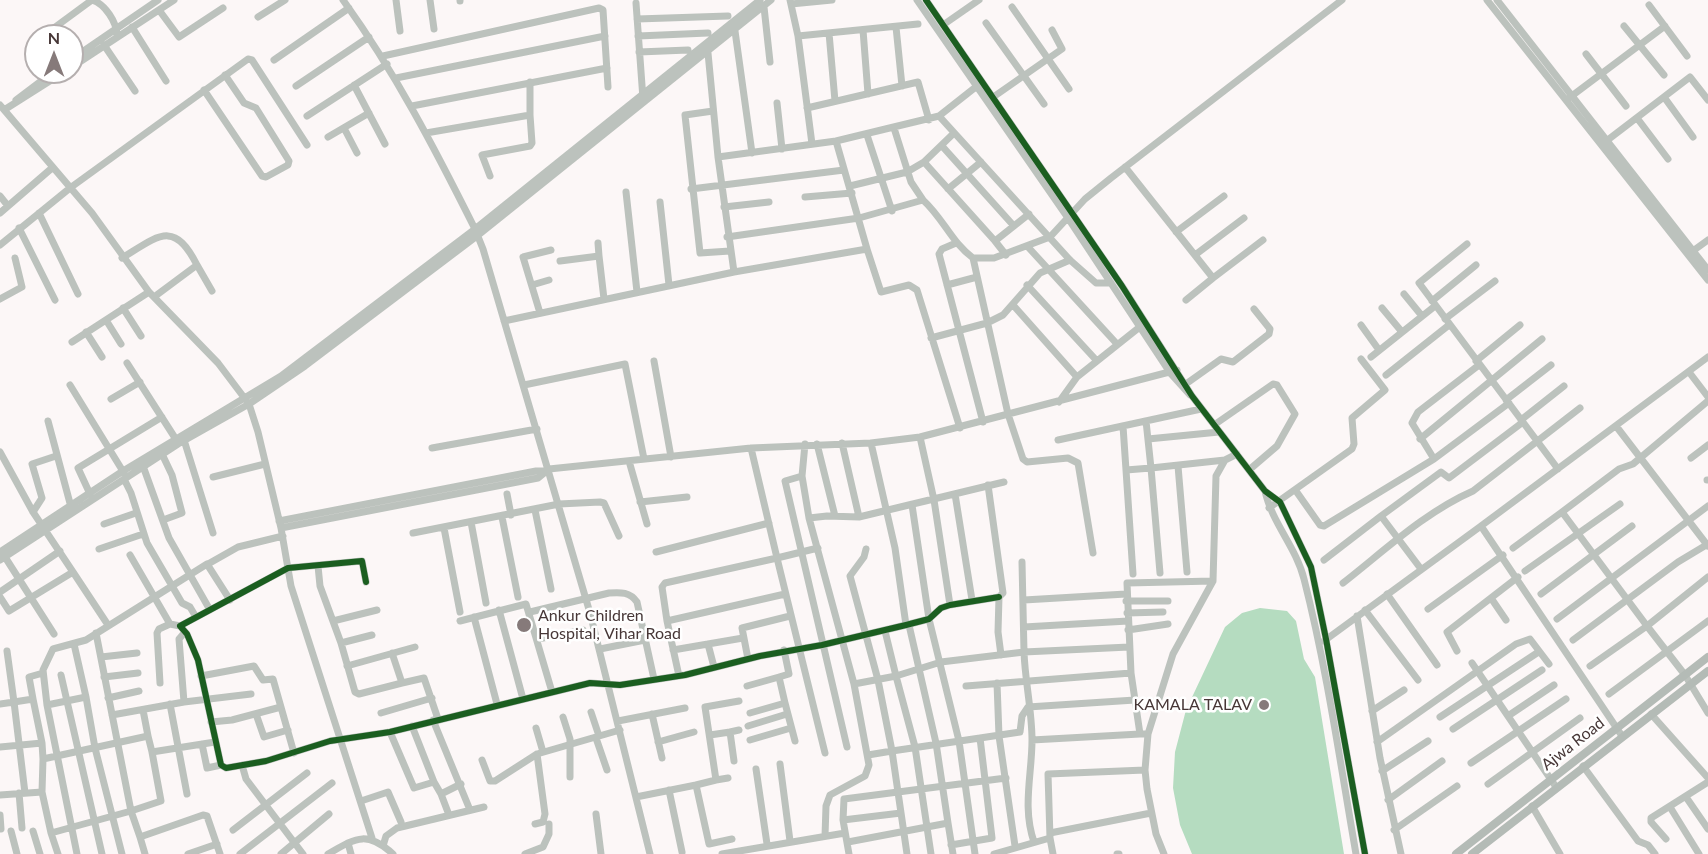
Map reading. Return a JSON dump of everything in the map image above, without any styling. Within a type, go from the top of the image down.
[{"type":"main road","name":"Ajwa Road","points":[[1472,854],[1532,806],[1553,784],[1583,766],[1708,657]]},
{"type":"main road","name":"Ajwa Road","points":[[1456,854],[1620,732],[1651,714],[1708,671]]},
{"type":"street","points":[[58,24],[88,0],[97,2],[117,27],[117,36]]},
{"type":"street","points":[[84,50],[158,0]]},
{"type":"street","points":[[84,59],[174,0]]},
{"type":"street","points":[[258,17],[285,0]]},
{"type":"street","points":[[343,0],[396,78],[476,232],[524,385],[600,649],[649,854]]},
{"type":"street","points":[[396,0],[400,31]]},
{"type":"street","points":[[430,0],[434,29]]},
{"type":"street","points":[[476,232],[642,95],[762,3],[770,0]]},
{"type":"street","points":[[812,144],[798,36],[791,2],[832,0]]},
{"type":"street","points":[[916,0],[976,86],[989,99]]},
{"type":"street","points":[[926,0],[989,99],[1174,372]]},
{"type":"street","points":[[894,128],[914,190],[943,221],[956,243],[973,258],[983,260],[1006,255],[1050,237],[1125,166],[1342,0]]},
{"type":"street","points":[[1487,0],[1604,142],[1691,253],[1708,280]]},
{"type":"street","points":[[1497,0],[1569,98]]},
{"type":"street","points":[[943,25],[976,1]]},
{"type":"street","points":[[636,3],[643,104]]},
{"type":"street","points":[[54,634],[2,557],[179,441],[315,359],[708,53],[735,31],[762,3]]},
{"type":"street","points":[[762,3],[770,62]]},
{"type":"street","points":[[1649,5],[1688,56]]},
{"type":"street","points":[[1012,7],[1069,89]]},
{"type":"street","points":[[159,10],[179,37],[223,8]]},
{"type":"street","points":[[274,60],[349,8]]},
{"type":"street","points":[[307,116],[354,85],[385,60],[599,8],[603,10],[608,87]]},
{"type":"street","points":[[637,19],[728,16]]},
{"type":"street","points":[[986,23],[1044,104]]},
{"type":"street","points":[[798,36],[918,24]]},
{"type":"street","points":[[1624,26],[1664,75]]},
{"type":"street","points":[[1569,98],[1665,26]]},
{"type":"street","points":[[132,27],[166,81]]},
{"type":"street","points":[[896,27],[902,86]]},
{"type":"street","points":[[863,30],[868,94]]},
{"type":"street","points":[[989,99],[1063,48],[1052,30]]},
{"type":"street","points":[[735,31],[752,153]]},
{"type":"street","points":[[638,36],[708,33]]},
{"type":"street","points":[[829,33],[835,101]]},
{"type":"street","points":[[396,78],[605,36]]},
{"type":"street","points":[[296,86],[369,37]]},
{"type":"street","points":[[104,45],[135,91]]},
{"type":"street","points":[[639,52],[688,50]]},
{"type":"street","points":[[708,53],[727,237],[734,272]]},
{"type":"street","points":[[1586,54],[1626,106]]},
{"type":"street","points":[[0,245],[70,188],[248,59],[252,60],[307,145]]},
{"type":"street","points":[[412,106],[607,68]]},
{"type":"street","points":[[204,90],[262,176],[266,177],[288,165],[289,161],[256,108],[244,103],[225,75]]},
{"type":"street","points":[[1604,142],[1690,77],[1708,100]]},
{"type":"street","points":[[490,176],[482,155],[530,146],[532,143],[530,82]]},
{"type":"street","points":[[807,108],[919,83],[929,120]]},
{"type":"street","points":[[15,102],[38,84]]},
{"type":"street","points":[[44,84],[2,110],[92,213],[122,258],[151,294],[218,363],[247,402],[283,536],[288,568],[372,838]]},
{"type":"street","points":[[354,85],[385,144]]},
{"type":"street","points":[[718,157],[836,141],[929,120],[939,116],[976,86]]},
{"type":"street","points":[[1664,97],[1693,137]]},
{"type":"street","points":[[777,103],[782,149]]},
{"type":"street","points":[[713,111],[685,115],[691,189],[700,253],[730,251]]},
{"type":"street","points":[[328,137],[369,113]]},
{"type":"street","points":[[426,133],[530,115]]},
{"type":"street","points":[[939,116],[1070,260],[1096,283],[1111,283]]},
{"type":"street","points":[[1637,118],[1668,159]]},
{"type":"street","points":[[344,128],[357,153]]},
{"type":"street","points":[[805,197],[851,190],[881,178],[907,172],[924,162],[954,133]]},
{"type":"street","points":[[867,135],[891,211]]},
{"type":"street","points":[[836,141],[881,292],[909,285],[917,290],[960,428]]},
{"type":"street","points":[[942,146],[1013,225]]},
{"type":"street","points":[[924,162],[1006,255]]},
{"type":"street","points":[[948,189],[981,162]]},
{"type":"street","points":[[1125,166],[1213,278]]},
{"type":"street","points":[[0,213],[52,168]]},
{"type":"street","points":[[691,189],[844,170]]},
{"type":"street","points":[[626,192],[637,292]]},
{"type":"street","points":[[0,196],[8,206]]},
{"type":"street","points":[[1176,232],[1224,196]]},
{"type":"street","points":[[727,237],[859,218],[924,200]]},
{"type":"street","points":[[660,202],[669,285]]},
{"type":"street","points":[[724,207],[770,202]]},
{"type":"street","points":[[39,213],[78,294]]},
{"type":"street","points":[[995,241],[1029,214]]},
{"type":"street","points":[[1070,216],[1111,283],[1141,326],[1264,491],[1269,508],[1303,576],[1319,643],[1356,854]]},
{"type":"street","points":[[1195,255],[1244,218]]},
{"type":"street","points":[[19,228],[55,300]]},
{"type":"street","points":[[122,258],[156,237],[168,235],[180,239],[212,291]]},
{"type":"street","points":[[1186,300],[1263,240]]},
{"type":"street","points":[[1691,253],[1708,240]]},
{"type":"street","points":[[598,243],[604,299]]},
{"type":"street","points":[[956,243],[942,249],[939,254],[983,422]]},
{"type":"street","points":[[1467,244],[1419,283],[1558,470]]},
{"type":"street","points":[[1028,247],[1117,344]]},
{"type":"street","points":[[504,321],[734,272],[867,249]]},
{"type":"street","points":[[540,313],[523,257],[550,250]]},
{"type":"street","points":[[1691,253],[1708,270]]},
{"type":"street","points":[[560,261],[599,256]]},
{"type":"street","points":[[0,299],[22,286],[15,258]]},
{"type":"street","points":[[973,258],[1008,414],[1025,462],[1068,458],[1078,463],[1093,553]]},
{"type":"street","points":[[931,338],[987,323],[1003,315],[1027,285],[1047,269],[1070,260]]},
{"type":"street","points":[[1371,357],[1422,316],[1476,265]]},
{"type":"street","points":[[72,342],[123,308],[197,266]]},
{"type":"street","points":[[947,285],[977,277]]},
{"type":"street","points":[[532,285],[549,280]]},
{"type":"street","points":[[1386,375],[1495,281]]},
{"type":"street","points":[[1027,285],[1097,361]]},
{"type":"street","points":[[1404,294],[1422,316]]},
{"type":"street","points":[[1013,305],[1077,377]]},
{"type":"street","points":[[123,308],[141,336]]},
{"type":"street","points":[[1382,308],[1402,332]]},
{"type":"street","points":[[1184,386],[1221,359],[1233,362],[1269,334],[1270,329],[1254,309]]},
{"type":"street","points":[[106,320],[121,344]]},
{"type":"street","points":[[1361,325],[1379,350]]},
{"type":"street","points":[[1059,402],[1077,377],[1141,326]]},
{"type":"street","points":[[1434,459],[1412,423],[1418,412],[1520,326]]},
{"type":"street","points":[[86,332],[102,357]]},
{"type":"street","points":[[1420,439],[1542,339]]},
{"type":"street","points":[[1319,643],[1558,470],[1708,357]]},
{"type":"street","points":[[1269,508],[1352,449],[1354,444],[1352,418],[1385,390],[1361,359]]},
{"type":"street","points":[[654,361],[671,457]]},
{"type":"street","points":[[127,363],[179,441],[213,533]]},
{"type":"street","points":[[524,385],[625,364],[645,459]]},
{"type":"street","points":[[1296,491],[1320,525],[1324,526],[1434,459],[1551,365]]},
{"type":"street","points":[[280,524],[536,471],[751,448],[871,443],[920,437],[1174,372]]},
{"type":"street","points":[[1513,548],[1618,469],[1640,459],[1662,437],[1708,399],[1689,372]]},
{"type":"street","points":[[111,399],[140,382]]},
{"type":"street","points":[[1214,425],[1272,384],[1277,385],[1295,414],[1277,446],[1249,470]]},
{"type":"street","points":[[70,385],[124,476],[143,534],[182,603],[190,608],[196,618]]},
{"type":"street","points":[[1324,560],[1441,472],[1449,478],[1564,386]]},
{"type":"street","points":[[1343,583],[1457,498],[1473,491],[1580,408]]},
{"type":"street","points":[[1058,440],[1201,409]]},
{"type":"street","points":[[90,494],[77,469],[162,417]]},
{"type":"street","points":[[48,421],[71,507]]},
{"type":"street","points":[[1146,421],[1160,573]]},
{"type":"street","points":[[1123,426],[1133,574]]},
{"type":"street","points":[[1573,640],[1678,562],[1708,545],[1616,426]]},
{"type":"street","points":[[432,448],[537,429]]},
{"type":"street","points":[[1148,439],[1219,432]]},
{"type":"street","points":[[920,437],[934,500],[950,605]]},
{"type":"street","points":[[44,528],[90,494],[143,466],[179,441]]},
{"type":"street","points":[[842,443],[859,517]]},
{"type":"street","points":[[871,443],[887,510],[908,625],[936,743],[952,854]]},
{"type":"street","points":[[805,444],[802,476],[809,518],[854,684],[869,765],[865,776],[835,791],[827,799],[825,836]]},
{"type":"street","points":[[817,444],[835,516]]},
{"type":"street","points":[[1691,458],[1708,446]]},
{"type":"street","points":[[751,448],[825,753]]},
{"type":"street","points":[[0,452],[33,512],[108,625]]},
{"type":"street","points":[[162,454],[172,476],[182,513],[163,520]]},
{"type":"street","points":[[1126,470],[1225,460],[1237,454]]},
{"type":"street","points":[[33,512],[42,498],[32,464],[56,456]]},
{"type":"street","points":[[1144,734],[1173,654],[1213,581],[1215,486],[1225,460]]},
{"type":"street","points":[[628,461],[647,524]]},
{"type":"street","points":[[213,477],[265,464]]},
{"type":"street","points":[[143,466],[169,538],[210,610]]},
{"type":"street","points":[[1178,466],[1187,572]]},
{"type":"street","points":[[802,476],[785,482],[847,747]]},
{"type":"street","points":[[809,518],[859,517],[1004,482]]},
{"type":"street","points":[[988,486],[1003,593],[999,597],[998,632],[1001,655]]},
{"type":"street","points":[[1264,491],[1280,502],[1307,557],[1326,639],[1365,854]]},
{"type":"street","points":[[507,494],[511,515]]},
{"type":"street","points":[[955,494],[972,600]]},
{"type":"street","points":[[640,502],[687,497]]},
{"type":"street","points":[[413,533],[559,504],[602,502],[619,536]]},
{"type":"street","points":[[1525,571],[1620,504]]},
{"type":"street","points":[[912,505],[929,619],[959,741],[975,854]]},
{"type":"street","points":[[1557,619],[1708,506]]},
{"type":"street","points":[[535,510],[551,589]]},
{"type":"street","points":[[1562,512],[1685,675],[1689,686],[1708,713]]},
{"type":"street","points":[[104,524],[136,513]]},
{"type":"street","points":[[1381,516],[1420,569]]},
{"type":"street","points":[[502,517],[518,597]]},
{"type":"street","points":[[471,522],[486,603]]},
{"type":"street","points":[[656,552],[769,523]]},
{"type":"street","points":[[1481,526],[1518,577],[1620,732]]},
{"type":"street","points":[[1541,594],[1632,526]]},
{"type":"street","points":[[444,528],[460,612]]},
{"type":"street","points":[[99,549],[143,534]]},
{"type":"street","points":[[77,854],[56,755],[43,673],[53,649],[74,644],[96,633],[171,584],[238,547],[283,536]]},
{"type":"street","points":[[679,676],[667,621],[662,587],[665,583],[818,548]]},
{"type":"street","points":[[866,549],[864,557],[850,576],[878,680],[892,751],[907,854]]},
{"type":"street","points":[[0,592],[60,551]]},
{"type":"street","points":[[130,555],[170,624],[183,629],[198,660],[221,765]]},
{"type":"street","points":[[1428,609],[1503,555]]},
{"type":"street","points":[[184,702],[179,639],[183,629],[196,618],[288,568],[362,561],[366,582]]},
{"type":"street","points":[[1022,562],[1025,680],[1032,740],[1027,794],[1029,828],[1034,842]]},
{"type":"street","points":[[208,564],[230,600]]},
{"type":"street","points":[[318,566],[320,586],[341,643],[356,694],[424,678],[432,698],[436,720],[470,810]]},
{"type":"street","points":[[0,597],[9,611],[31,600],[73,572]]},
{"type":"street","points":[[1457,651],[1448,632],[1518,577]]},
{"type":"street","points":[[1590,666],[1647,626],[1708,577]]},
{"type":"street","points":[[1164,854],[1151,813],[1145,770],[1144,734],[1131,673],[1126,598],[1129,581],[1213,581]]},
{"type":"street","points":[[530,612],[618,592],[633,596],[638,602],[654,680]]},
{"type":"street","points":[[667,621],[785,594]]},
{"type":"street","points":[[1387,594],[1437,665]]},
{"type":"street","points":[[202,744],[207,768],[221,765],[226,768],[590,684],[620,685],[679,676],[784,651],[822,645],[929,619],[941,608],[950,605],[999,597]]},
{"type":"street","points":[[1024,600],[1126,598],[1168,601]]},
{"type":"street","points":[[1491,598],[1506,620]]},
{"type":"street","points":[[460,621],[525,603],[530,612],[552,692]]},
{"type":"street","points":[[333,621],[377,610]]},
{"type":"street","points":[[499,610],[523,699]]},
{"type":"street","points":[[1365,610],[1418,680]]},
{"type":"street","points":[[1024,627],[1163,612]]},
{"type":"street","points":[[748,659],[742,628],[790,616]]},
{"type":"street","points":[[1357,616],[1382,771],[1401,854]]},
{"type":"street","points":[[474,617],[497,704]]},
{"type":"street","points":[[1609,694],[1708,621]]},
{"type":"street","points":[[160,684],[157,633],[159,629],[170,624]]},
{"type":"street","points":[[1128,630],[1168,624]]},
{"type":"street","points":[[538,639],[583,630]]},
{"type":"street","points":[[885,631],[915,747],[931,854]]},
{"type":"street","points":[[96,633],[131,811],[144,854]]},
{"type":"street","points":[[341,643],[372,635]]},
{"type":"street","points":[[673,650],[743,638]]},
{"type":"street","points":[[1377,741],[1516,644],[1530,639],[1549,664]]},
{"type":"street","points":[[600,649],[645,640]]},
{"type":"street","points":[[74,644],[95,748],[122,854]]},
{"type":"street","points":[[708,644],[714,667]]},
{"type":"street","points":[[347,666],[415,647]]},
{"type":"street","points":[[854,684],[896,676],[941,662],[1024,652],[1129,647]]},
{"type":"street","points":[[7,651],[20,746],[22,828]]},
{"type":"street","points":[[747,686],[789,674],[784,651]]},
{"type":"street","points":[[101,657],[136,653]]},
{"type":"street","points":[[392,653],[402,683]]},
{"type":"street","points":[[1440,717],[1537,653]]},
{"type":"street","points":[[1472,663],[1553,784]]},
{"type":"street","points":[[201,676],[256,667],[264,680],[273,679],[294,753]]},
{"type":"street","points":[[1453,729],[1498,702],[1542,670]]},
{"type":"street","points":[[43,673],[29,677],[44,759],[42,792],[58,854]]},
{"type":"street","points":[[104,676],[138,673]]},
{"type":"street","points":[[966,686],[1131,673]]},
{"type":"street","points":[[61,675],[102,854]]},
{"type":"street","points":[[778,677],[795,741]]},
{"type":"street","points":[[997,683],[999,736],[1015,846]]},
{"type":"street","points":[[1508,717],[1554,685]]},
{"type":"street","points":[[1372,711],[1404,690]]},
{"type":"street","points":[[108,698],[139,691]]},
{"type":"street","points":[[112,716],[170,704],[251,694]]},
{"type":"street","points":[[47,705],[86,697]]},
{"type":"street","points":[[381,713],[432,698]]},
{"type":"street","points":[[0,704],[33,699]]},
{"type":"street","points":[[1471,763],[1566,699]]},
{"type":"street","points":[[1028,707],[1135,700]]},
{"type":"street","points":[[716,780],[705,707],[738,701]]},
{"type":"street","points":[[750,713],[785,703]]},
{"type":"street","points":[[170,704],[187,794]]},
{"type":"street","points":[[868,755],[1020,732],[1022,716],[1028,707]]},
{"type":"street","points":[[211,722],[281,708]]},
{"type":"street","points":[[618,721],[685,708]]},
{"type":"street","points":[[51,833],[161,801],[143,710]]},
{"type":"street","points":[[591,712],[607,770]]},
{"type":"street","points":[[256,714],[264,737],[288,730]]},
{"type":"street","points":[[652,714],[662,758]]},
{"type":"street","points":[[748,726],[787,714]]},
{"type":"street","points":[[1651,714],[1708,780],[1651,820],[1666,838]]},
{"type":"street","points":[[563,717],[570,746],[570,777]]},
{"type":"street","points":[[1488,784],[1580,718]]},
{"type":"street","points":[[412,726],[449,815]]},
{"type":"street","points":[[535,824],[543,822],[545,814],[536,728]]},
{"type":"street","points":[[750,741],[791,728]]},
{"type":"street","points":[[482,760],[490,781],[495,782],[540,753],[620,730]]},
{"type":"street","points":[[710,735],[739,730]]},
{"type":"street","points":[[390,732],[414,788],[434,782]]},
{"type":"street","points":[[658,742],[694,732]]},
{"type":"street","points":[[730,732],[734,761]]},
{"type":"street","points":[[1032,740],[1144,734]]},
{"type":"street","points":[[44,759],[148,736]]},
{"type":"street","points":[[951,845],[992,838],[980,738]]},
{"type":"street","points":[[1382,771],[1428,741]]},
{"type":"street","points":[[152,752],[215,742]]},
{"type":"street","points":[[0,747],[42,743]]},
{"type":"street","points":[[1388,800],[1442,761]]},
{"type":"street","points":[[780,764],[790,841]]},
{"type":"street","points":[[242,765],[246,779],[303,854]]},
{"type":"street","points":[[1583,766],[1638,841],[1648,845],[1654,854]]},
{"type":"street","points":[[756,769],[767,844]]},
{"type":"street","points":[[1053,854],[1050,835],[1048,774],[1145,770]]},
{"type":"street","points":[[233,830],[307,773]]},
{"type":"street","points":[[636,797],[728,778]]},
{"type":"street","points":[[849,854],[843,820],[844,799],[1006,778]]},
{"type":"street","points":[[240,854],[332,783]]},
{"type":"street","points":[[441,794],[461,784]]},
{"type":"street","points":[[696,785],[709,844],[732,839]]},
{"type":"street","points":[[1394,830],[1457,786]]},
{"type":"street","points":[[669,790],[682,852]]},
{"type":"street","points":[[0,795],[42,792]]},
{"type":"street","points":[[361,801],[388,792],[401,822]]},
{"type":"street","points":[[1686,797],[1708,830]]},
{"type":"street","points":[[1532,806],[1560,854]]},
{"type":"street","points":[[383,846],[386,836],[397,828],[483,807]]},
{"type":"street","points":[[1670,807],[1699,854]]},
{"type":"street","points":[[843,820],[901,813]]},
{"type":"street","points":[[994,854],[1050,835],[1151,813]]},
{"type":"street","points":[[280,854],[329,814]]},
{"type":"street","points":[[596,814],[601,854]]},
{"type":"street","points":[[0,815],[1,829]]},
{"type":"street","points":[[140,837],[205,815],[220,854]]},
{"type":"street","points":[[848,842],[948,823]]},
{"type":"street","points":[[525,854],[543,847],[549,834],[549,824]]},
{"type":"street","points":[[11,831],[17,854]]},
{"type":"street","points":[[33,831],[40,854]]},
{"type":"street","points":[[722,854],[767,844],[845,832]]},
{"type":"street","points":[[328,854],[358,838],[372,838],[393,854]]},
{"type":"street","points":[[348,843],[351,854]]},
{"type":"street","points":[[188,854],[216,844]]},
{"type":"shaded area","points":[[1260,608],[1287,611],[1296,621],[1304,659],[1315,677],[1344,854],[1192,854],[1180,825],[1173,788],[1175,752],[1186,710],[1225,627],[1242,613]]},
{"type":"cycle path","points":[[926,0],[1122,286],[1192,396],[1265,491],[1280,502],[1311,567],[1365,854]]},
{"type":"cycle path","points":[[366,582],[362,561],[288,568],[180,626],[187,634],[198,660],[221,765],[226,768],[266,761],[330,741],[390,732],[590,683],[620,685],[685,675],[760,656],[822,645],[906,625],[929,619],[941,608],[950,605],[999,597]]},
{"type":"place","name":"Ankur Children Hospital, Vihar Road","points":[[524,625]]},
{"type":"place","name":"KAMALA TALAV","points":[[1264,705]]}]
